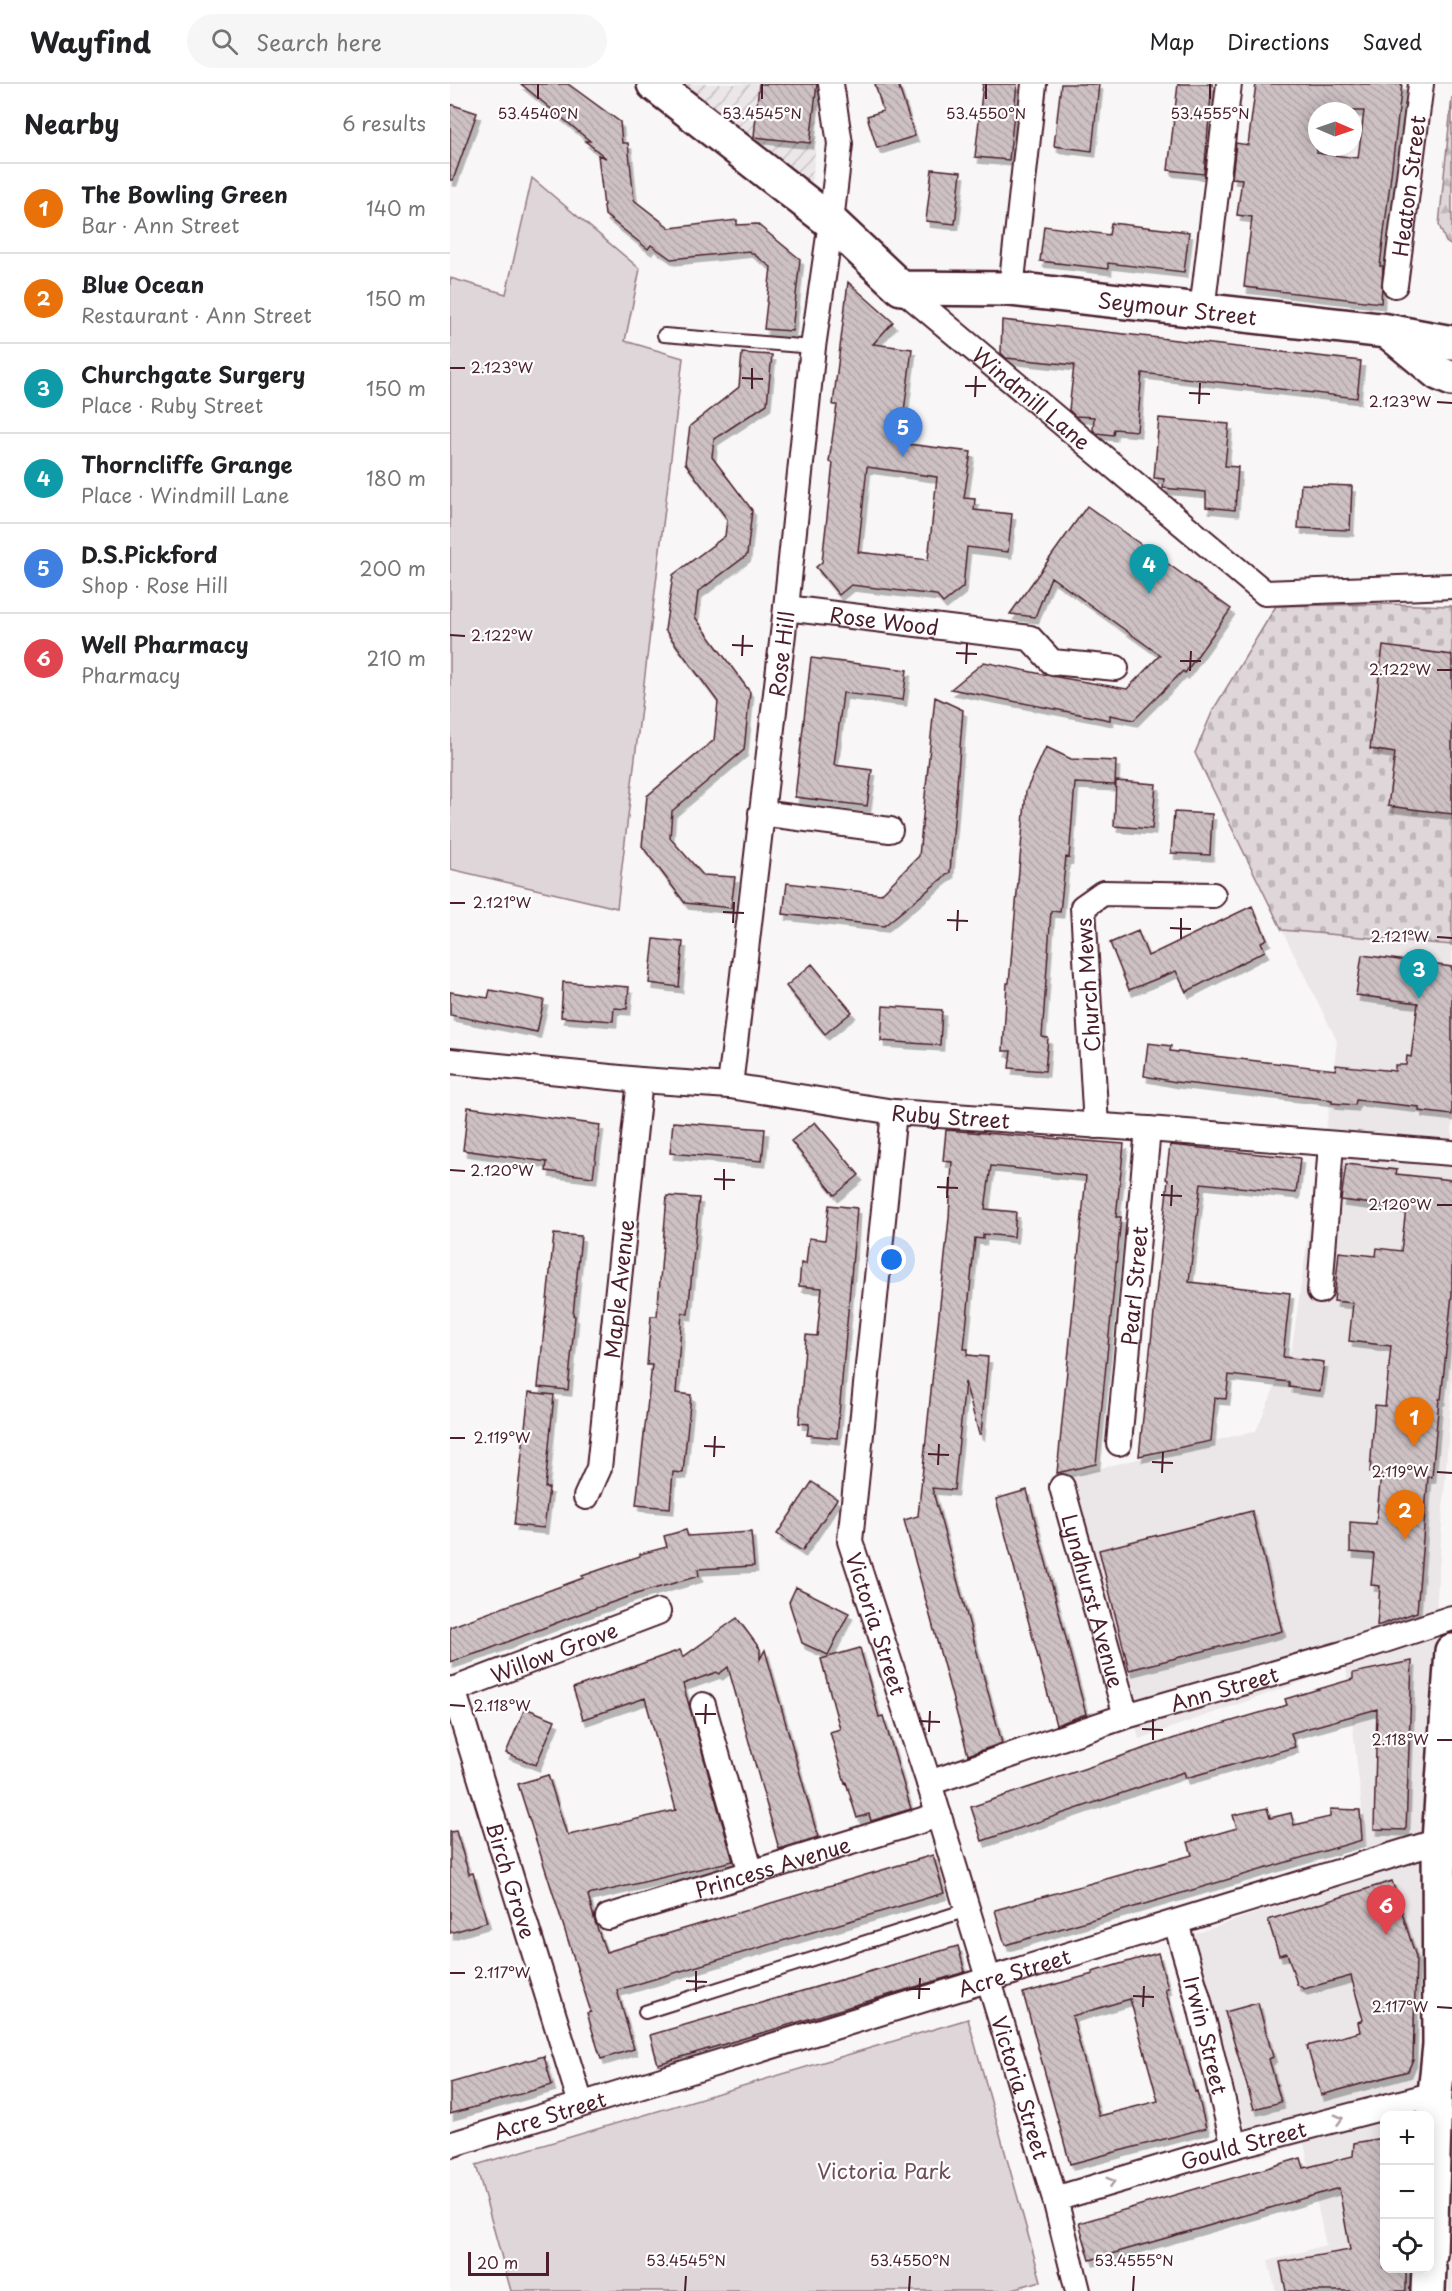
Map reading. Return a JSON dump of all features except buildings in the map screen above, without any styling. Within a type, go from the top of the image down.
[{"type":"street","name":"Windmill Lane","points":[[654,84],[831,222],[901,288],[1265,593],[1452,586]]},
{"type":"street","name":"Rose Hill","points":[[730,1086],[786,608],[813,347],[840,144],[831,84]]},
{"type":"street","points":[[1011,289],[1034,84]]},
{"type":"street","points":[[1203,311],[1229,84]]},
{"type":"street","name":"Heaton Street","points":[[1395,285],[1421,84]]},
{"type":"street","name":"Seymour Street","points":[[901,288],[1011,289],[1387,331],[1452,343]]},
{"type":"street","points":[[1387,331],[1452,320]]},
{"type":"street","points":[[1387,331],[1438,373],[1452,379]]},
{"type":"street","name":"Rose Wood","points":[[786,608],[1030,638],[1052,662],[1116,668]]},
{"type":"street","points":[[761,813],[890,830]]},
{"type":"street","name":"Church Mews","points":[[1096,1126],[1083,907],[1103,892],[1213,894]]},
{"type":"street","name":"Ruby Street","points":[[450,1061],[640,1080],[730,1086],[894,1112],[1452,1153]]},
{"type":"street","name":"Maple Avenue","points":[[586,1497],[599,1468],[640,1080]]},
{"type":"street","name":"Victoria Street","points":[[894,1112],[850,1541],[939,1815],[1055,2199],[1078,2291]]},
{"type":"street","name":"Pearl Street","points":[[1119,1443],[1148,1129]]},
{"type":"street","points":[[1320,1291],[1331,1144]]},
{"type":"street","name":"Lyndhurst Avenue","points":[[1062,1487],[1126,1716]]},
{"type":"street","name":"Willow Grove","points":[[452,1690],[658,1612]]},
{"type":"street","name":"Ann Street","points":[[929,1783],[1126,1716],[1342,1654],[1452,1618]]},
{"type":"street","points":[[1431,2219],[1435,2094],[1446,2045],[1444,1859],[1452,1652]]},
{"type":"street","name":"Birch Grove","points":[[452,1690],[581,2104]]},
{"type":"street","points":[[703,1705],[751,1873]]},
{"type":"street","name":"Princess Avenue","points":[[608,1917],[939,1815]]},
{"type":"street","name":"Acre Street","points":[[450,2145],[1176,1923],[1444,1859]]},
{"type":"street","name":"Irwin Street","points":[[1176,1923],[1199,2002],[1234,2146]]},
{"type":"street","name":"Gould Street","points":[[1055,2199],[1234,2146],[1435,2094]]},
{"type":"street","points":[[1428,2291],[1429,2273]]},
{"type":"lane","points":[[664,335],[813,347]]},
{"type":"lane","points":[[645,2012],[967,1910]]},
{"type":"shaded area","points":[[682,84],[822,84],[811,191]]},
{"type":"shaded area","points":[[1282,930],[1452,945],[1452,1380],[1436,1611],[1420,1980],[1417,2111],[1380,2111],[1380,2273],[1414,2273],[1414,2291],[1276,2291],[1268,2261],[1326,2245],[1304,2143],[1254,2158],[1192,1935],[1367,1875],[1367,1853],[1346,1666],[1139,1739],[1071,1475],[1256,1431],[1292,1347],[1320,1154],[1328,1117],[1337,1041]]},
{"type":"shaded area","points":[[1452,2054],[1452,2291],[1449,2291],[1450,2087]]},
{"type":"green space","points":[[1452,97],[1452,246],[1446,242],[1439,225]]},
{"type":"green space","points":[[532,178],[640,269],[625,341],[683,358],[617,908],[450,869],[450,278],[506,294]]},
{"type":"green space","points":[[1387,604],[1452,606],[1452,945],[1282,930],[1195,753],[1213,710],[1276,606]]},
{"type":"green space","name":"Victoria Park","points":[[968,2019],[1041,2281],[1005,2291],[511,2291],[476,2165]]},
{"type":"place","name":"D.S.Pickford","points":[[903,457]]},
{"type":"place","name":"Thorncliffe Grange","points":[[1149,594]]},
{"type":"place","name":"Churchgate Surgery","points":[[1419,999]]},
{"type":"place","name":"The Bowling Green","points":[[1414,1447]]},
{"type":"place","name":"Blue Ocean","points":[[1405,1540]]},
{"type":"place","name":"Well Pharmacy","points":[[1386,1935]]}]
